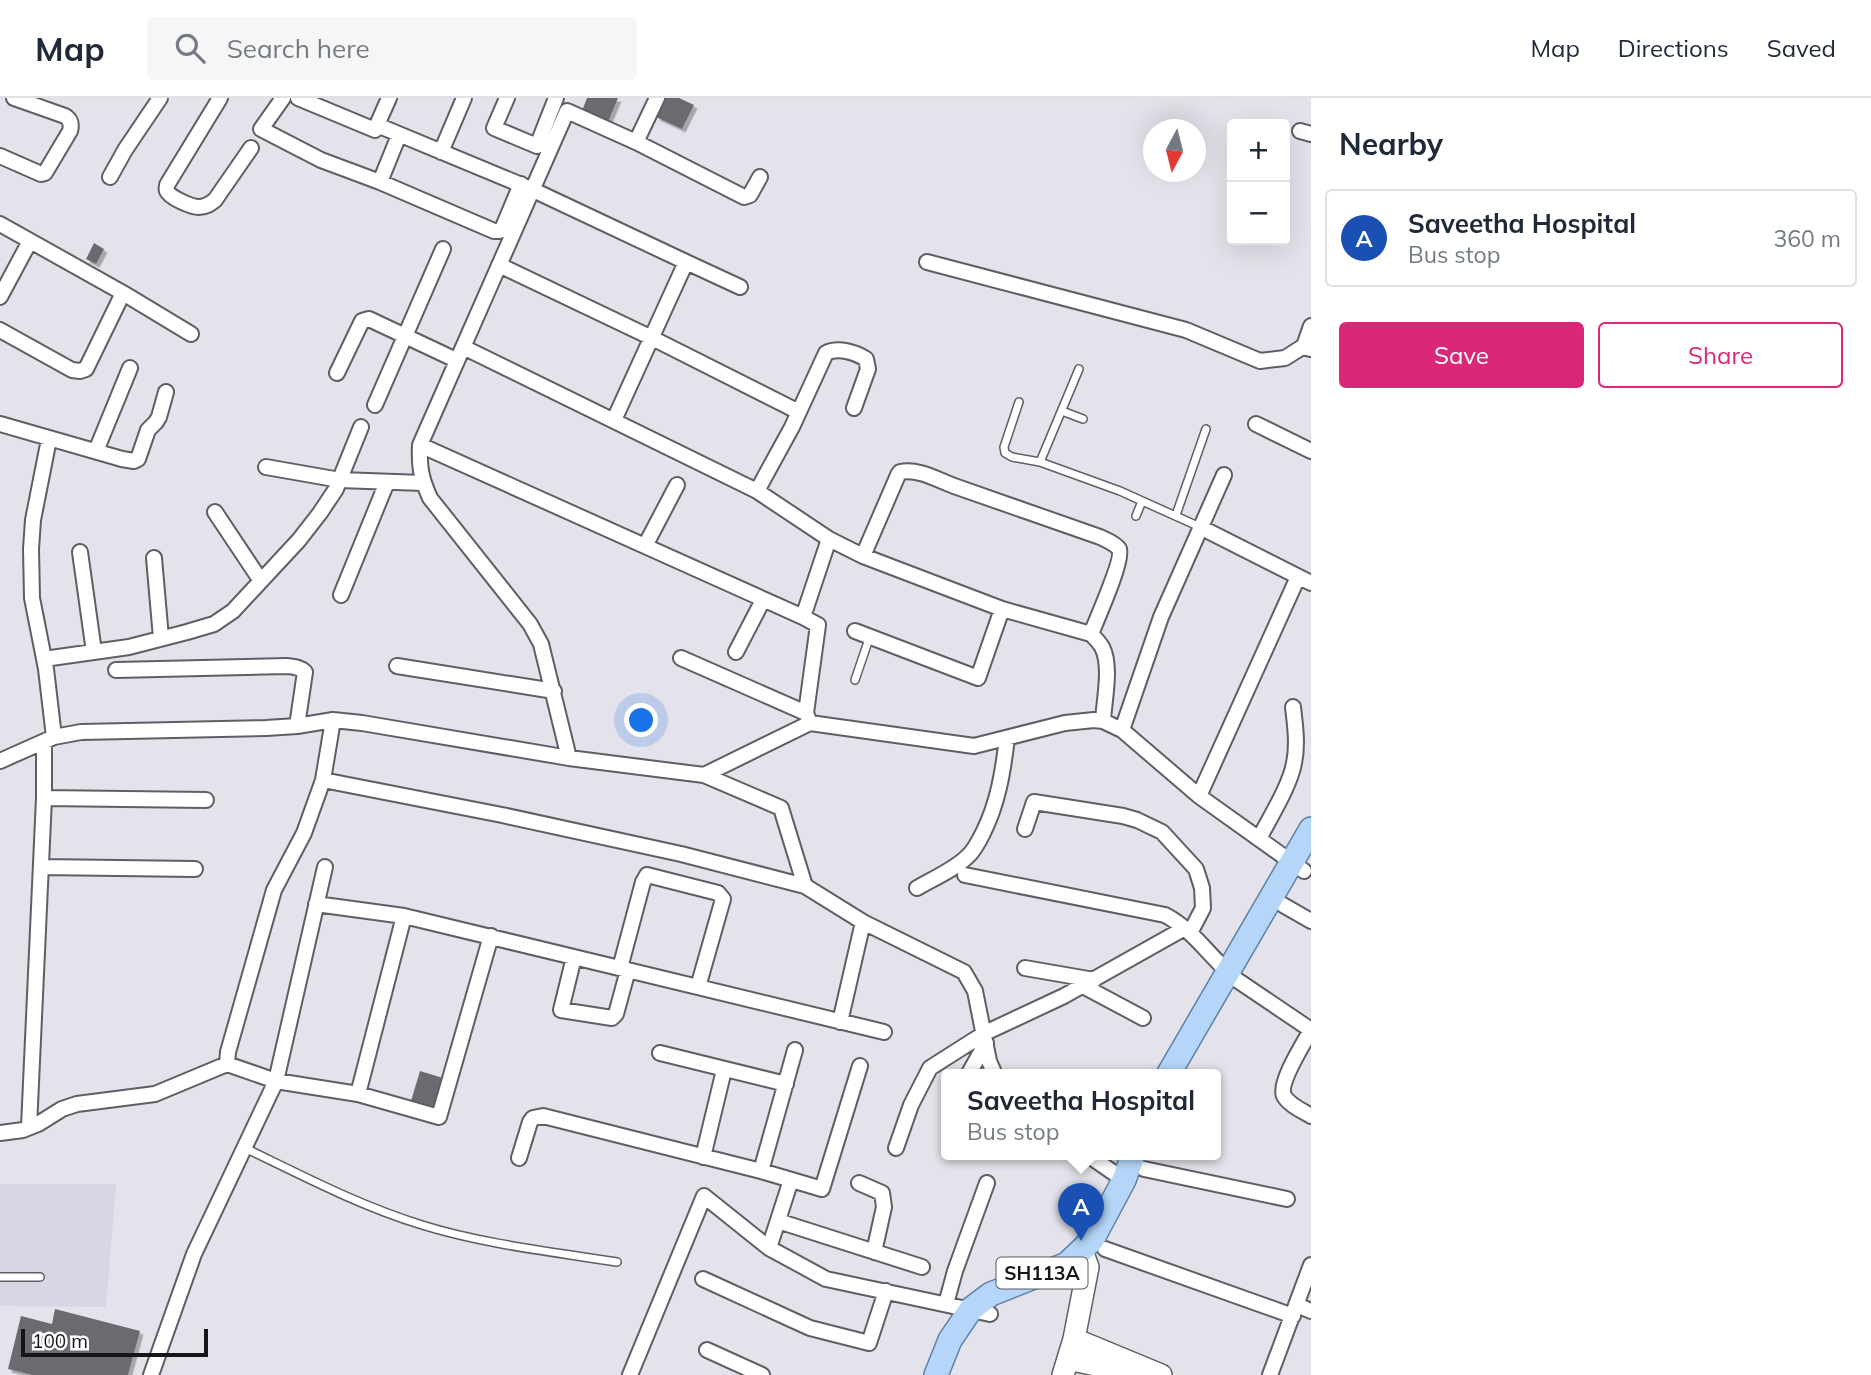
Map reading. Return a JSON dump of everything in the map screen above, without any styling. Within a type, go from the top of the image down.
[{"type":"main road","points":[[1188,1069],[1232,976],[1283,905],[1302,864],[1311,829]]},
{"type":"main road","points":[[1172,1069],[1302,864]]},
{"type":"main road","name":"SH113A","points":[[936,1375],[950,1340],[981,1312],[1075,1277],[1092,1255],[1138,1165]]},
{"type":"main road","name":"SH113A","points":[[952,1375],[963,1346],[976,1326],[981,1312]]},
{"type":"street","points":[[0,156],[41,174],[45,173],[70,131],[70,121],[65,116],[14,98]]},
{"type":"street","points":[[110,177],[160,98]]},
{"type":"street","points":[[220,98],[166,190],[188,205],[198,208],[207,206],[215,200],[251,148]]},
{"type":"street","points":[[283,98],[261,129],[321,160],[494,231],[503,228],[570,104],[636,142],[744,197],[750,195],[761,177]]},
{"type":"street","points":[[298,98],[374,131],[389,98]]},
{"type":"street","points":[[441,152],[464,98]]},
{"type":"street","points":[[507,98],[494,128],[537,146],[556,98]]},
{"type":"street","points":[[636,142],[657,98]]},
{"type":"street","points":[[377,125],[526,187],[740,286]]},
{"type":"street","points":[[380,182],[399,135]]},
{"type":"street","points":[[526,187],[499,265],[420,445],[419,468],[430,498],[530,624],[541,644],[569,758]]},
{"type":"street","points":[[0,224],[191,334]]},
{"type":"street","points":[[0,297],[30,241]]},
{"type":"street","points":[[375,405],[443,249]]},
{"type":"street","points":[[614,420],[686,262]]},
{"type":"street","points":[[927,262],[1186,330],[1260,361],[1285,358],[1308,348],[1311,326]]},
{"type":"street","points":[[499,265],[799,412]]},
{"type":"street","points":[[0,330],[80,371],[86,369],[123,293]]},
{"type":"street","points":[[337,373],[362,321],[376,321],[406,336],[460,353],[614,420],[757,491],[829,539],[863,556],[1002,609],[1091,634],[1101,645],[1106,657],[1104,721]]},
{"type":"street","points":[[757,491],[799,412],[826,353],[838,349],[866,359],[868,369],[854,408]]},
{"type":"street","points":[[96,451],[130,368]]},
{"type":"street","points":[[0,424],[129,461],[138,459],[148,430],[159,417],[166,392]]},
{"type":"street","points":[[1256,424],[1311,452]]},
{"type":"street","points":[[44,659],[129,647],[214,625],[233,611],[299,540],[320,513],[336,489],[361,427]]},
{"type":"street","points":[[29,1127],[49,740],[44,659],[32,598],[31,549],[33,520],[49,439]]},
{"type":"street","points":[[420,445],[818,625],[808,718]]},
{"type":"street","points":[[266,467],[340,480],[423,483]]},
{"type":"street","points":[[863,556],[900,472],[919,473],[1100,537],[1119,548],[1117,569],[1091,634]]},
{"type":"street","points":[[1122,730],[1161,617],[1223,475]]},
{"type":"street","points":[[341,595],[387,482]]},
{"type":"street","points":[[645,546],[677,485]]},
{"type":"street","points":[[215,512],[261,581]]},
{"type":"street","points":[[1199,796],[1305,580],[1200,527]]},
{"type":"street","points":[[803,617],[829,539]]},
{"type":"street","points":[[80,552],[94,652]]},
{"type":"street","points":[[154,558],[161,638]]},
{"type":"street","points":[[736,652],[764,600]]},
{"type":"street","points":[[855,631],[978,678],[1002,609]]},
{"type":"street","points":[[681,658],[808,718],[974,746],[1066,723],[1104,721],[1122,730],[1199,796],[1259,839],[1302,864]]},
{"type":"street","points":[[397,666],[554,691]]},
{"type":"street","points":[[116,670],[297,667],[305,672],[297,726]]},
{"type":"street","points":[[1259,839],[1290,777],[1294,762],[1296,744],[1293,707]]},
{"type":"street","points":[[704,775],[808,718]]},
{"type":"street","points":[[0,761],[49,740],[81,732],[266,729],[333,720],[569,758],[704,775],[781,808],[805,886]]},
{"type":"street","points":[[227,1065],[243,995],[274,890],[304,833],[323,780],[333,720]]},
{"type":"street","points":[[917,888],[970,855],[981,837],[997,800],[1007,738]]},
{"type":"street","points":[[323,780],[681,854],[805,886],[863,922],[964,972],[975,991],[992,1069]]},
{"type":"street","points":[[44,798],[206,800]]},
{"type":"street","points":[[896,1149],[911,1105],[930,1068],[1187,931],[1203,908],[1202,888],[1196,869],[1162,832],[1137,820],[1034,802],[1025,829]]},
{"type":"street","points":[[41,867],[195,869]]},
{"type":"street","points":[[151,1375],[194,1254],[276,1081],[325,867]]},
{"type":"street","points":[[573,957],[561,1010],[612,1018],[616,1014],[643,882],[648,875],[718,893],[723,899],[698,987]]},
{"type":"street","points":[[965,875],[1165,915],[1177,921],[1232,976],[1311,1030],[1286,1078],[1283,1090],[1290,1103],[1311,1116]]},
{"type":"street","points":[[316,904],[404,916],[884,1032]]},
{"type":"street","points":[[1283,905],[1311,921]]},
{"type":"street","points":[[358,1094],[404,916]]},
{"type":"street","points":[[840,1022],[863,922]]},
{"type":"street","points":[[0,1133],[38,1124],[62,1109],[77,1104],[155,1094],[227,1065],[276,1081],[358,1094],[439,1117],[491,936]]},
{"type":"street","points":[[1025,968],[1088,983],[1143,1018]]},
{"type":"street","points":[[971,1069],[986,1038]]},
{"type":"street","points":[[761,1171],[795,1049]]},
{"type":"street","points":[[660,1052],[786,1084]]},
{"type":"street","points":[[519,1158],[530,1122],[533,1118],[543,1116],[822,1189],[860,1066]]},
{"type":"street","points":[[703,1157],[724,1069]]},
{"type":"street","points":[[1113,1160],[1287,1199]]},
{"type":"street","points":[[769,1248],[791,1180]]},
{"type":"street","points":[[859,1183],[882,1193],[884,1200],[874,1252]]},
{"type":"street","points":[[946,1304],[987,1183]]},
{"type":"street","points":[[630,1375],[704,1196],[769,1248],[826,1279],[981,1312]]},
{"type":"street","points":[[778,1221],[922,1267]]},
{"type":"street","points":[[1155,1375],[1068,1358],[1092,1255],[1295,1310],[1311,1311]]},
{"type":"street","points":[[1270,1375],[1311,1265]]},
{"type":"street","points":[[703,1279],[810,1328],[869,1343],[886,1291]]},
{"type":"street","points":[[707,1350],[762,1375]]},
{"type":"lane","points":[[1040,462],[1079,369]]},
{"type":"lane","points":[[1019,402],[1004,447],[1005,453],[1012,457],[1040,462],[1142,500],[1200,527]]},
{"type":"lane","points":[[1062,411],[1083,419]]},
{"type":"lane","points":[[1176,516],[1206,429]]},
{"type":"lane","points":[[1136,516],[1142,500]]},
{"type":"lane","points":[[855,680],[870,636]]},
{"type":"lane","points":[[244,1148],[365,1205],[424,1226],[500,1244],[617,1262]]},
{"type":"lane","points":[[0,1276],[40,1277]]},
{"type":"shaded area","points":[[0,1184],[116,1184],[106,1307],[0,1306]]},
{"type":"building","points":[[587,98],[618,98],[608,122],[582,111]]},
{"type":"building","points":[[664,98],[679,98],[694,105],[682,129],[656,117]]},
{"type":"building","points":[[94,243],[104,249],[96,264],[86,259]]},
{"type":"building","points":[[420,1071],[443,1078],[434,1108],[411,1101]]},
{"type":"building","points":[[55,1309],[140,1331],[128,1375],[32,1375],[8,1369],[21,1316],[52,1324]]},
{"type":"place","name":"Saveetha Hospital","points":[[1081,1241]]}]
